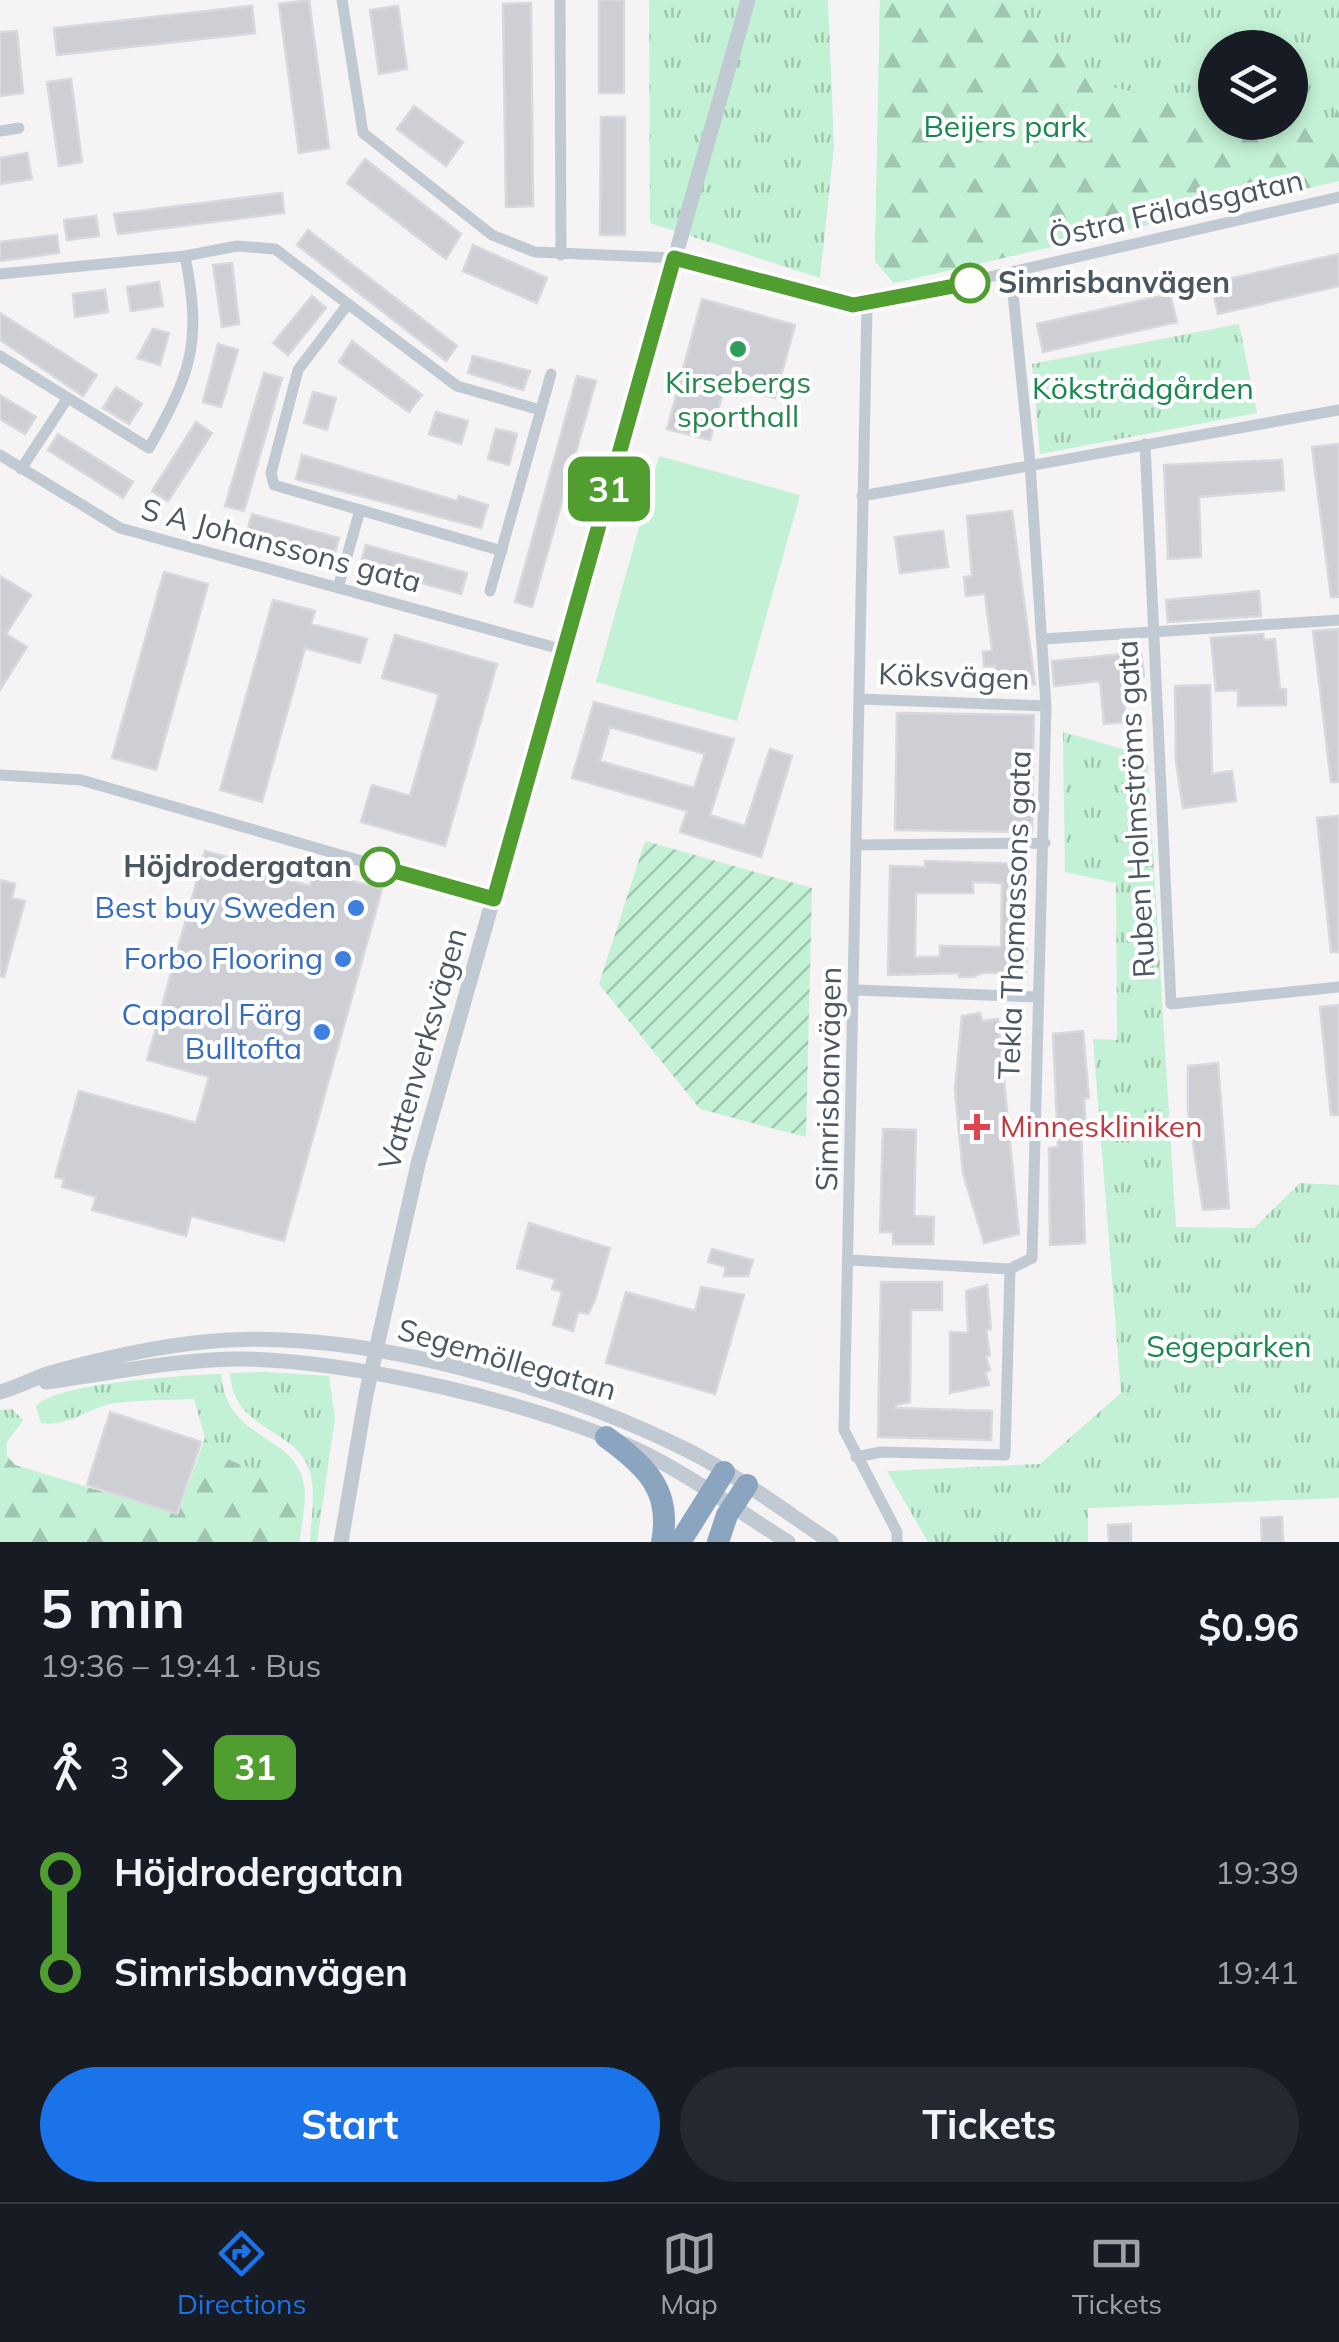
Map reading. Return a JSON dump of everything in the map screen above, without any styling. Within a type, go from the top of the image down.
[{"type":"highway","points":[[606,1437],[645,1467],[660,1487],[666,1505],[662,1542]]},
{"type":"highway","points":[[680,1542],[724,1472]]},
{"type":"highway","points":[[718,1542],[747,1485]]},
{"type":"street","name":"Östra Fäladsgatan","points":[[342,0],[358,117],[368,140],[492,234],[525,249],[561,255],[674,258],[833,301],[867,304],[1339,197]]},
{"type":"street","points":[[560,0],[561,255]]},
{"type":"street","name":"Vattenverksvägen","points":[[341,1542],[370,1375],[418,1164],[748,0]]},
{"type":"street","points":[[0,131],[19,128]]},
{"type":"street","points":[[0,274],[185,256],[237,246],[275,249],[456,386],[540,410]]},
{"type":"street","points":[[0,356],[149,448],[177,397],[192,352],[196,313],[185,256]]},
{"type":"street","name":"Tekla Thomassons gata","points":[[1010,1269],[1032,1258],[1046,843],[1044,639],[1012,274]]},
{"type":"street","points":[[348,304],[298,370],[271,474],[280,488],[502,551]]},
{"type":"street","name":"Simrisbanvägen","points":[[867,304],[856,990],[844,1430],[897,1532],[897,1542]]},
{"type":"street","points":[[490,591],[551,374]]},
{"type":"street","points":[[21,469],[67,399]]},
{"type":"street","points":[[862,496],[1339,410]]},
{"type":"street","name":"Ruben Holmströms gata","points":[[1146,444],[1151,634],[1171,1004],[1339,988]]},
{"type":"street","name":"S A Johanssons gata","points":[[0,455],[120,528],[564,650]]},
{"type":"street","points":[[338,588],[360,510]]},
{"type":"street","points":[[1044,639],[1339,620]]},
{"type":"street","name":"Köksvägen","points":[[860,699],[1046,706]]},
{"type":"street","points":[[0,775],[80,780],[494,899]]},
{"type":"street","points":[[857,845],[1046,843]]},
{"type":"street","points":[[856,990],[1038,997]]},
{"type":"street","points":[[850,1260],[1010,1269],[1005,1454],[882,1452],[856,1458]]},
{"type":"street","name":"Segemöllegatan","points":[[22,1386],[68,1368],[204,1342],[307,1342],[376,1351],[570,1402],[654,1435],[747,1485],[831,1542]]},
{"type":"street","name":"Segemöllegatan","points":[[22,1386],[236,1359],[341,1367],[456,1392],[606,1437],[712,1493],[788,1542]]},
{"type":"street","points":[[0,1392],[22,1386]]},
{"type":"green space","points":[[649,0],[828,0],[834,147],[820,278],[650,223]]},
{"type":"green space","name":"Beijers park","points":[[880,0],[1339,0],[1339,181],[894,283],[875,261]]},
{"type":"green space","name":"Beijers park","points":[[880,0],[1014,0],[1020,22],[1097,83],[1198,108],[1198,140],[1308,140],[1308,124],[1334,117],[1339,103],[1339,181],[894,283],[875,261]]},
{"type":"green space","name":"Köksträdgården","points":[[1239,324],[1257,413],[1040,454],[1032,364]]},
{"type":"green space","points":[[659,456],[800,495],[737,721],[596,682]]},
{"type":"green space","name":"Segeparken","points":[[1063,732],[1147,756],[1176,1227],[1254,1228],[1300,1183],[1339,1185],[1339,1498],[1088,1508],[1088,1542],[928,1542],[887,1471],[1040,1464],[1121,1393],[1093,1039],[1117,1040],[1116,883],[1065,872]]},
{"type":"green space","points":[[645,841],[812,888],[806,1137],[700,1109],[599,984]]},
{"type":"green space","points":[[230,1373],[329,1376],[335,1418],[317,1542],[310,1542],[313,1489],[303,1458],[293,1446],[253,1419],[234,1392]]},
{"type":"green space","points":[[221,1374],[225,1396],[234,1412],[296,1465],[305,1495],[300,1542],[0,1542],[0,1410],[12,1409],[23,1420],[6,1443],[7,1456],[15,1465],[178,1515],[205,1438],[194,1399],[115,1403],[51,1424],[41,1423],[36,1406],[68,1391],[94,1386]]},
{"type":"green space","points":[[23,1420],[6,1443],[7,1456],[15,1465],[178,1515],[205,1438],[235,1463],[301,1475],[300,1542],[10,1542],[0,1498],[0,1439],[8,1422]]},
{"type":"building","points":[[309,0],[329,148],[299,153],[279,4]]},
{"type":"building","points":[[599,0],[624,0],[624,93],[599,93]]},
{"type":"building","points":[[531,3],[533,206],[506,207],[503,4]]},
{"type":"building","points":[[252,6],[255,33],[57,55],[54,28]]},
{"type":"building","points":[[398,6],[407,69],[379,74],[370,10]]},
{"type":"building","points":[[17,31],[23,93],[0,96],[0,32]]},
{"type":"building","points":[[71,79],[82,162],[59,166],[47,82]]},
{"type":"building","points":[[414,106],[463,142],[446,166],[397,129]]},
{"type":"building","points":[[601,117],[625,117],[625,235],[600,235]]},
{"type":"building","points":[[27,153],[32,179],[0,184],[0,158]]},
{"type":"building","points":[[365,159],[461,234],[446,259],[347,183]]},
{"type":"building","points":[[282,193],[284,213],[118,234],[114,214]]},
{"type":"building","points":[[96,216],[99,236],[67,240],[64,220]]},
{"type":"building","points":[[308,230],[457,346],[446,361],[297,245]]},
{"type":"building","points":[[57,235],[59,253],[0,261],[0,242]]},
{"type":"building","points":[[473,245],[547,278],[537,303],[463,271]]},
{"type":"building","points":[[1339,254],[1339,286],[1218,314],[1211,283]]},
{"type":"building","points":[[232,263],[239,324],[222,327],[213,265]]},
{"type":"building","points":[[159,282],[163,306],[131,311],[127,287]]},
{"type":"building","points":[[105,290],[108,312],[75,317],[73,294]]},
{"type":"building","points":[[1170,294],[1177,322],[1043,352],[1037,324]]},
{"type":"building","points":[[312,296],[326,308],[288,355],[273,343]]},
{"type":"building","name":"Kirsebergs sporthall","points":[[702,299],[795,325],[775,398],[725,385],[710,440],[667,429]]},
{"type":"building","points":[[0,313],[97,375],[83,396],[0,340]]},
{"type":"building","points":[[153,329],[169,333],[160,365],[137,358]]},
{"type":"building","points":[[352,341],[422,395],[409,412],[339,362]]},
{"type":"building","points":[[218,344],[238,350],[221,407],[203,402]]},
{"type":"building","points":[[473,356],[530,371],[523,390],[468,373]]},
{"type":"building","points":[[264,373],[282,378],[244,511],[225,506]]},
{"type":"building","points":[[577,376],[596,381],[532,607],[515,602]]},
{"type":"building","points":[[116,387],[142,404],[129,424],[103,408]]},
{"type":"building","points":[[313,392],[336,398],[327,430],[304,423]]},
{"type":"building","points":[[0,395],[36,417],[25,434],[0,419]]},
{"type":"building","points":[[436,412],[468,421],[461,444],[429,434]]},
{"type":"building","points":[[196,422],[212,433],[168,501],[152,491]]},
{"type":"building","points":[[496,429],[517,434],[509,465],[488,459]]},
{"type":"building","points":[[58,434],[133,482],[123,498],[48,450]]},
{"type":"building","points":[[1339,444],[1339,597],[1331,597],[1312,447]]},
{"type":"building","points":[[302,455],[457,501],[459,496],[488,505],[481,528],[296,479]]},
{"type":"building","points":[[1282,460],[1284,490],[1199,497],[1201,557],[1168,559],[1164,465]]},
{"type":"building","points":[[1012,511],[1035,684],[997,689],[995,666],[984,667],[983,652],[992,650],[985,594],[966,596],[964,577],[972,576],[967,516]]},
{"type":"building","points":[[252,514],[339,538],[333,559],[246,535]]},
{"type":"building","points":[[943,531],[948,567],[900,573],[895,537]]},
{"type":"building","points":[[366,545],[467,573],[461,594],[360,566]]},
{"type":"building","points":[[164,572],[208,584],[156,770],[112,758]]},
{"type":"building","points":[[0,576],[31,595],[6,634],[27,647],[0,690]]},
{"type":"building","points":[[1259,591],[1261,616],[1168,622],[1166,600]]},
{"type":"building","points":[[273,600],[315,611],[311,624],[367,639],[360,663],[305,648],[262,802],[220,790]]},
{"type":"building","points":[[1339,629],[1339,782],[1331,782],[1313,631]]},
{"type":"building","points":[[1263,634],[1264,640],[1275,639],[1280,689],[1286,689],[1286,705],[1238,706],[1238,690],[1216,691],[1211,638]]},
{"type":"building","points":[[395,635],[497,664],[445,846],[361,822],[372,785],[410,796],[439,694],[382,678]]},
{"type":"building","points":[[1141,652],[1144,676],[1122,679],[1126,722],[1104,724],[1100,681],[1054,686],[1052,661]]},
{"type":"building","points":[[1210,685],[1212,774],[1232,771],[1236,801],[1183,808],[1176,762],[1175,686]]},
{"type":"building","points":[[594,702],[734,739],[710,815],[745,826],[770,749],[792,756],[761,857],[680,832],[687,811],[572,778]],"holes":[[[610,727],[705,754],[694,788],[600,761]]]},
{"type":"building","points":[[897,713],[1034,715],[1032,832],[895,830]]},
{"type":"building","points":[[1339,816],[1339,952],[1331,952],[1317,818]]},
{"type":"building","points":[[205,851],[246,862],[245,868],[310,886],[314,870],[382,889],[284,1241],[191,1216],[186,1236],[92,1210],[96,1197],[62,1187],[64,1179],[55,1177],[79,1091],[196,1123],[209,1077],[147,1060]]},
{"type":"building","points":[[925,861],[1028,864],[1026,972],[982,973],[973,977],[959,977],[959,973],[888,975],[890,866],[925,867]],"holes":[[[973,882],[1002,883],[1001,947],[940,946],[940,957],[915,957],[916,893],[973,893]]]},
{"type":"building","points":[[0,880],[15,884],[12,898],[25,901],[4,977],[0,976]]},
{"type":"building","points":[[1339,1005],[1339,1115],[1331,1115],[1320,1007]]},
{"type":"building","points":[[980,1013],[982,1021],[998,1019],[1019,1234],[984,1243],[963,1173],[955,1090],[962,1016]]},
{"type":"building","points":[[1083,1031],[1089,1098],[1084,1099],[1086,1128],[1081,1128],[1085,1243],[1050,1245],[1049,1148],[1058,1147],[1053,1034]]},
{"type":"building","points":[[1218,1063],[1229,1208],[1203,1210],[1188,1110],[1188,1066]]},
{"type":"building","points":[[883,1129],[916,1130],[914,1216],[934,1217],[933,1244],[893,1244],[893,1232],[880,1232]]},
{"type":"building","points":[[529,1223],[610,1248],[595,1300],[588,1314],[578,1312],[573,1331],[553,1325],[562,1292],[552,1289],[555,1279],[517,1268]]},
{"type":"building","points":[[712,1249],[753,1260],[748,1276],[724,1276],[726,1267],[708,1262]]},
{"type":"building","points":[[881,1282],[942,1282],[942,1310],[911,1310],[910,1402],[896,1408],[992,1411],[991,1440],[878,1437]]},
{"type":"building","points":[[987,1285],[991,1329],[986,1330],[990,1370],[985,1372],[989,1385],[950,1393],[950,1332],[968,1333],[966,1291]]},
{"type":"building","points":[[701,1287],[744,1295],[715,1394],[606,1363],[626,1292],[695,1311]]},
{"type":"building","points":[[110,1412],[201,1442],[177,1514],[87,1485]]},
{"type":"building","points":[[1282,1517],[1283,1542],[1262,1542],[1261,1518]]},
{"type":"building","points":[[1131,1524],[1131,1542],[1109,1542],[1108,1525]]},
{"type":"bus line","name":"31","points":[[380,867],[494,899],[674,258],[853,305],[970,283]]},
{"type":"place","name":"Simrisbanvägen","points":[[970,283]]},
{"type":"place","name":"Kirsebergs sporthall","points":[[738,349]]},
{"type":"place","name":"Höjdrodergatan","points":[[380,867]]},
{"type":"place","name":"Best buy Sweden","points":[[356,908]]},
{"type":"place","name":"Forbo Flooring","points":[[343,959]]},
{"type":"place","name":"Caparol Färg Bulltofta","points":[[322,1032]]},
{"type":"place","name":"Minneskliniken","points":[[977,1127]]}]
